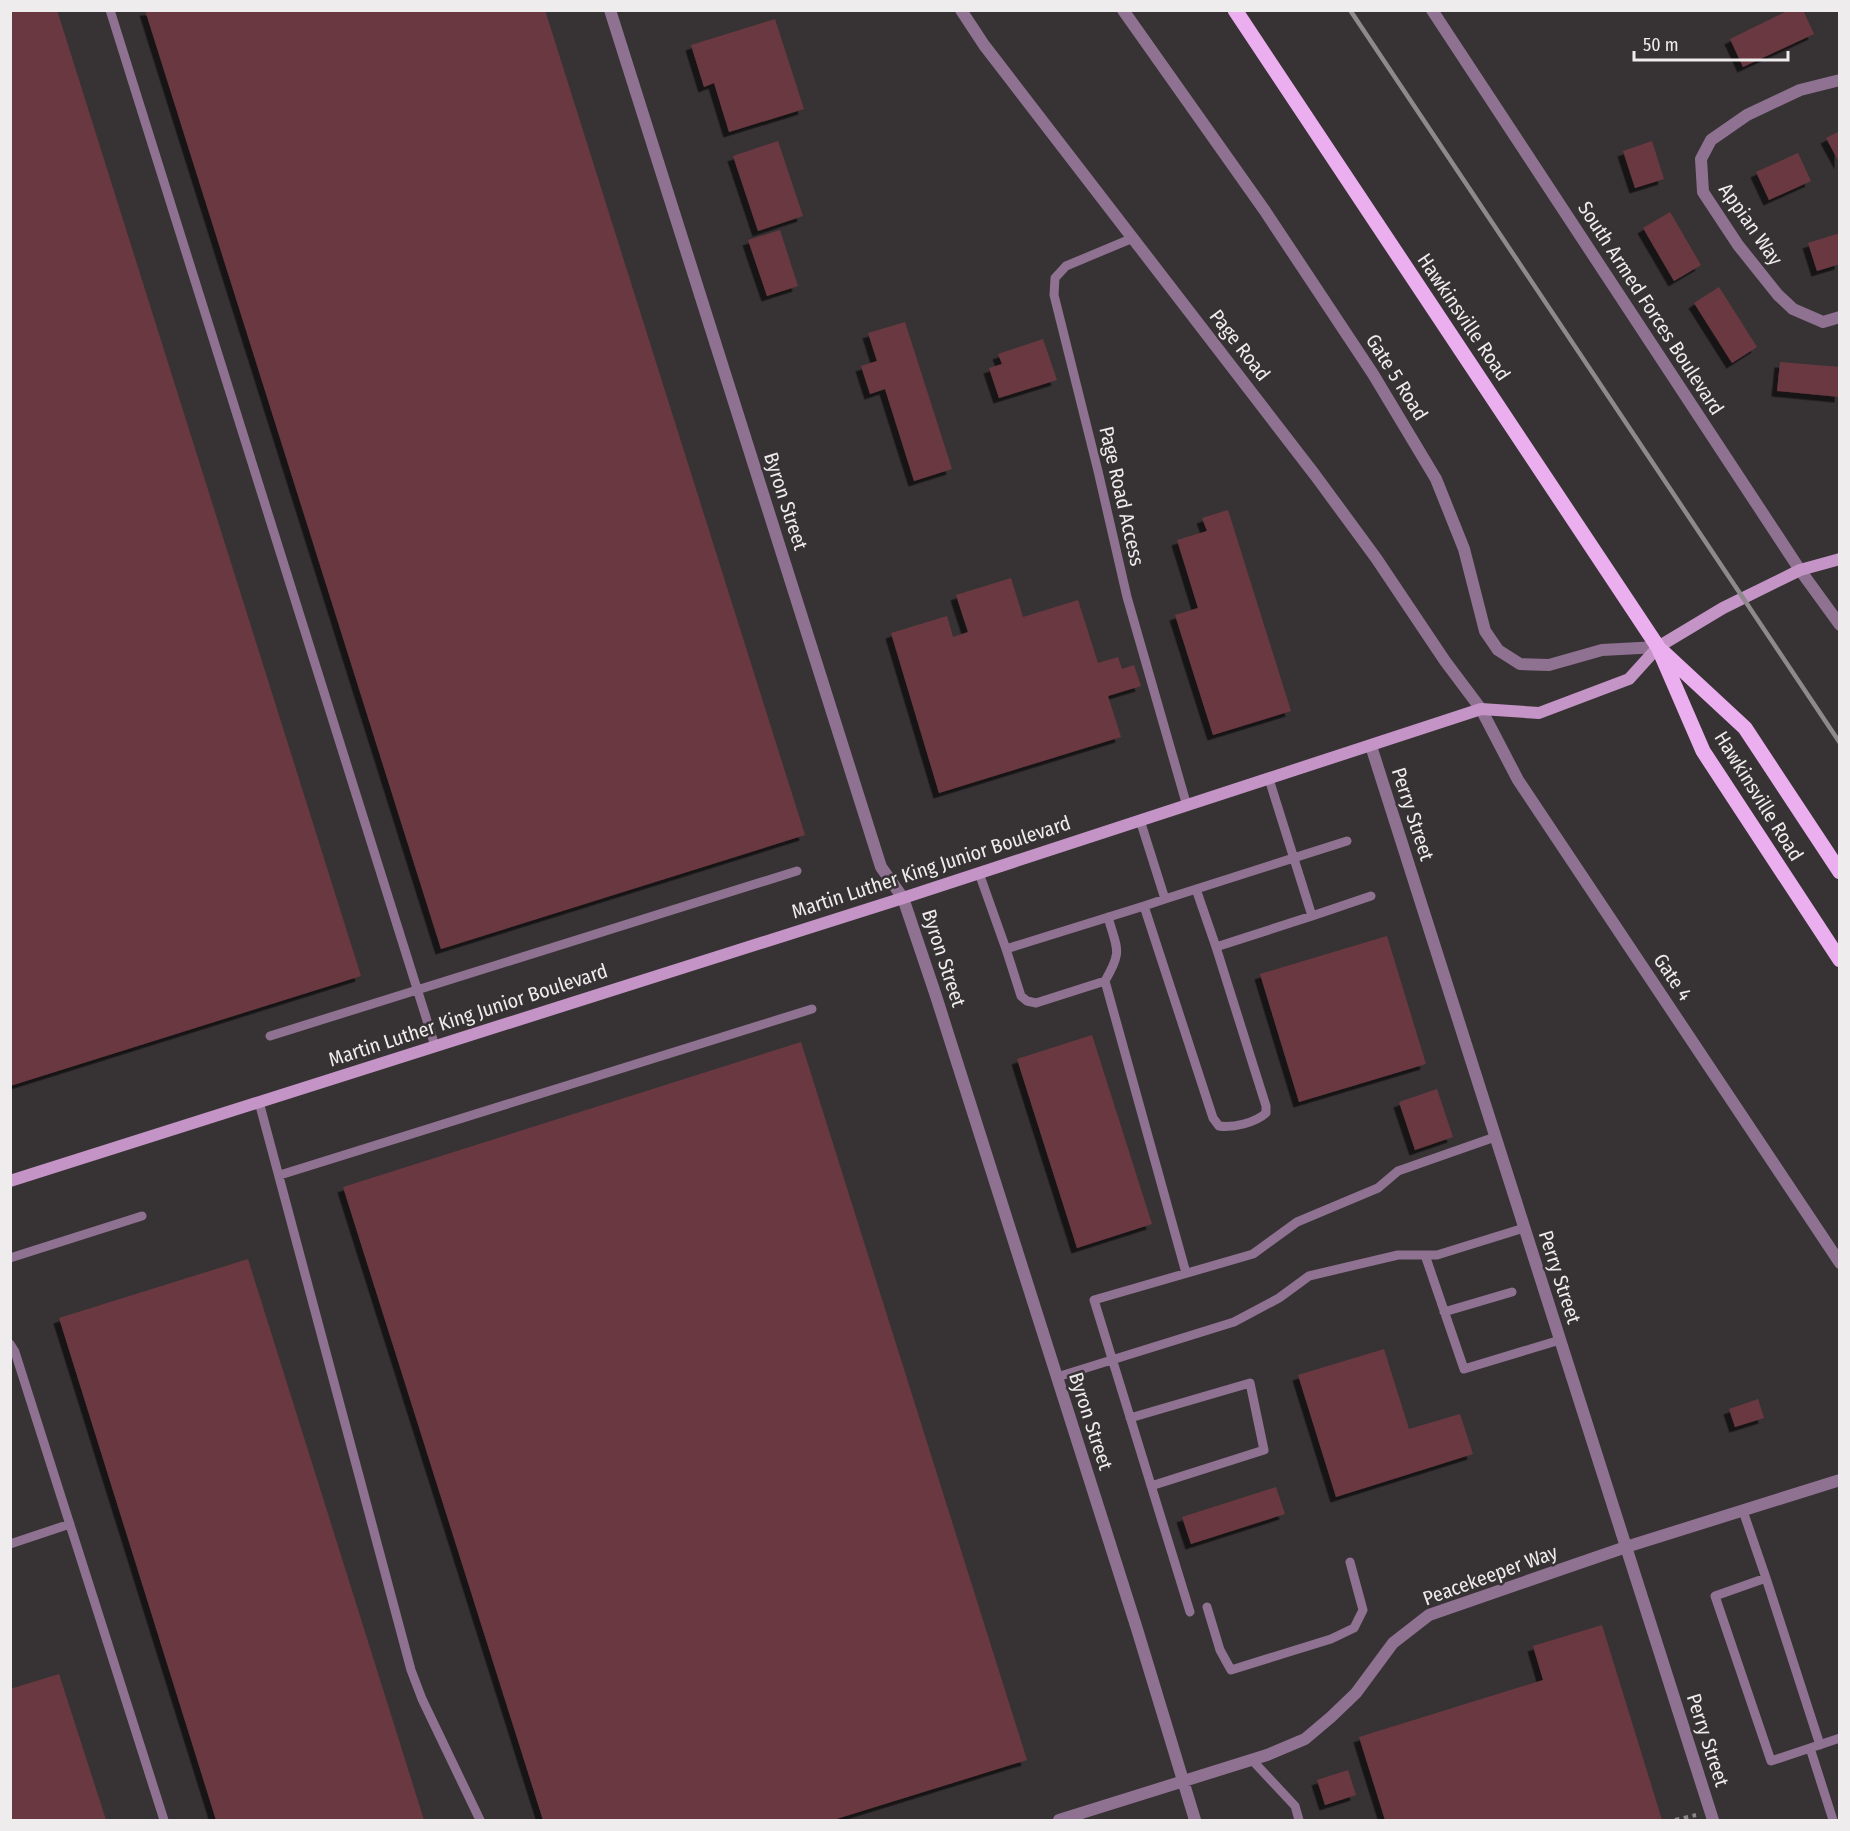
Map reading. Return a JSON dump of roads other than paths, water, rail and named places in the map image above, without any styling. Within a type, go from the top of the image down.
[{"type":"main road","name":"Hawkinsville Road","points":[[1235,10],[1658,647],[1704,751],[1839,960]]},
{"type":"main road","name":"Hawkinsville Road","points":[[1658,647],[1745,728],[1839,872]]},
{"type":"street","name":"Byron Street","points":[[610,10],[881,867],[903,897],[1057,1377],[1195,1821]]},
{"type":"street","name":"Page Road","points":[[962,10],[984,45],[1315,475],[1481,709]]},
{"type":"street","name":"Gate 5 Road","points":[[1123,10],[1265,211],[1373,374],[1436,479],[1464,549],[1485,632],[1498,650],[1520,664],[1549,665],[1602,650],[1658,647]]},
{"type":"street","name":"South Armed Forces Boulevard","points":[[1432,10],[1839,626]]},
{"type":"street","name":"Appian Way","points":[[1839,80],[1800,90],[1747,115],[1711,140],[1701,159],[1703,192],[1738,245],[1778,295],[1793,309],[1823,322],[1839,317]]},
{"type":"street","name":"Martin Luther King Junior Boulevard","points":[[10,1181],[979,873],[1481,709],[1539,713],[1629,679],[1658,647],[1723,608],[1800,570],[1839,559]]},
{"type":"street","name":"Gate 4","points":[[1481,709],[1518,780],[1839,1263]]},
{"type":"street","name":"Perry Street","points":[[1371,746],[1713,1821]]},
{"type":"street","name":"Peacekeeper Way","points":[[1059,1821],[1252,1760],[1305,1738],[1356,1693],[1393,1643],[1429,1615],[1626,1547],[1839,1480]]},
{"type":"lane","points":[[110,10],[435,1046]]},
{"type":"lane","name":"Page Road Access","points":[[1133,238],[1066,266],[1055,278],[1054,295],[1127,597],[1187,806]]},
{"type":"lane","points":[[1269,779],[1312,916]]},
{"type":"lane","points":[[1140,820],[1165,899]]},
{"type":"lane","points":[[1006,949],[1347,842]]},
{"type":"lane","points":[[270,1036],[797,871]]},
{"type":"lane","points":[[979,873],[1021,996],[1027,1001],[1036,1003],[1105,981],[1117,961],[1118,952],[1108,917]]},
{"type":"lane","points":[[1144,906],[1213,1118],[1219,1126],[1228,1128],[1261,1118],[1266,1113],[1266,1106],[1196,889]]},
{"type":"lane","points":[[1216,947],[1371,896]]},
{"type":"lane","points":[[1105,981],[1186,1273]]},
{"type":"lane","points":[[280,1175],[812,1009]]},
{"type":"lane","points":[[259,1102],[411,1670],[422,1699],[480,1821]]},
{"type":"lane","points":[[1190,1612],[1094,1300],[1253,1254],[1297,1222],[1378,1188],[1398,1171],[1495,1137]]},
{"type":"lane","points":[[10,1258],[142,1216]]},
{"type":"lane","points":[[1057,1377],[1234,1322],[1279,1298],[1309,1276],[1398,1255],[1437,1255],[1524,1228]]},
{"type":"lane","points":[[1425,1255],[1464,1369],[1560,1340]]},
{"type":"lane","points":[[1444,1312],[1512,1292]]},
{"type":"lane","points":[[10,1344],[15,1352],[164,1821]]},
{"type":"lane","points":[[1130,1418],[1250,1383],[1264,1450],[1151,1486]]},
{"type":"lane","points":[[1746,1510],[1820,1745]]},
{"type":"lane","points":[[10,1544],[70,1524]]},
{"type":"lane","points":[[1207,1607],[1220,1650],[1232,1670],[1331,1639],[1354,1628],[1362,1610],[1350,1562]]},
{"type":"lane","points":[[1766,1578],[1715,1596],[1771,1761],[1839,1738]]},
{"type":"lane","points":[[1809,1748],[1833,1821]]},
{"type":"lane","points":[[1252,1760],[1295,1806],[1299,1821]]},
{"type":"railway","points":[[1350,10],[1840,743]]}]
